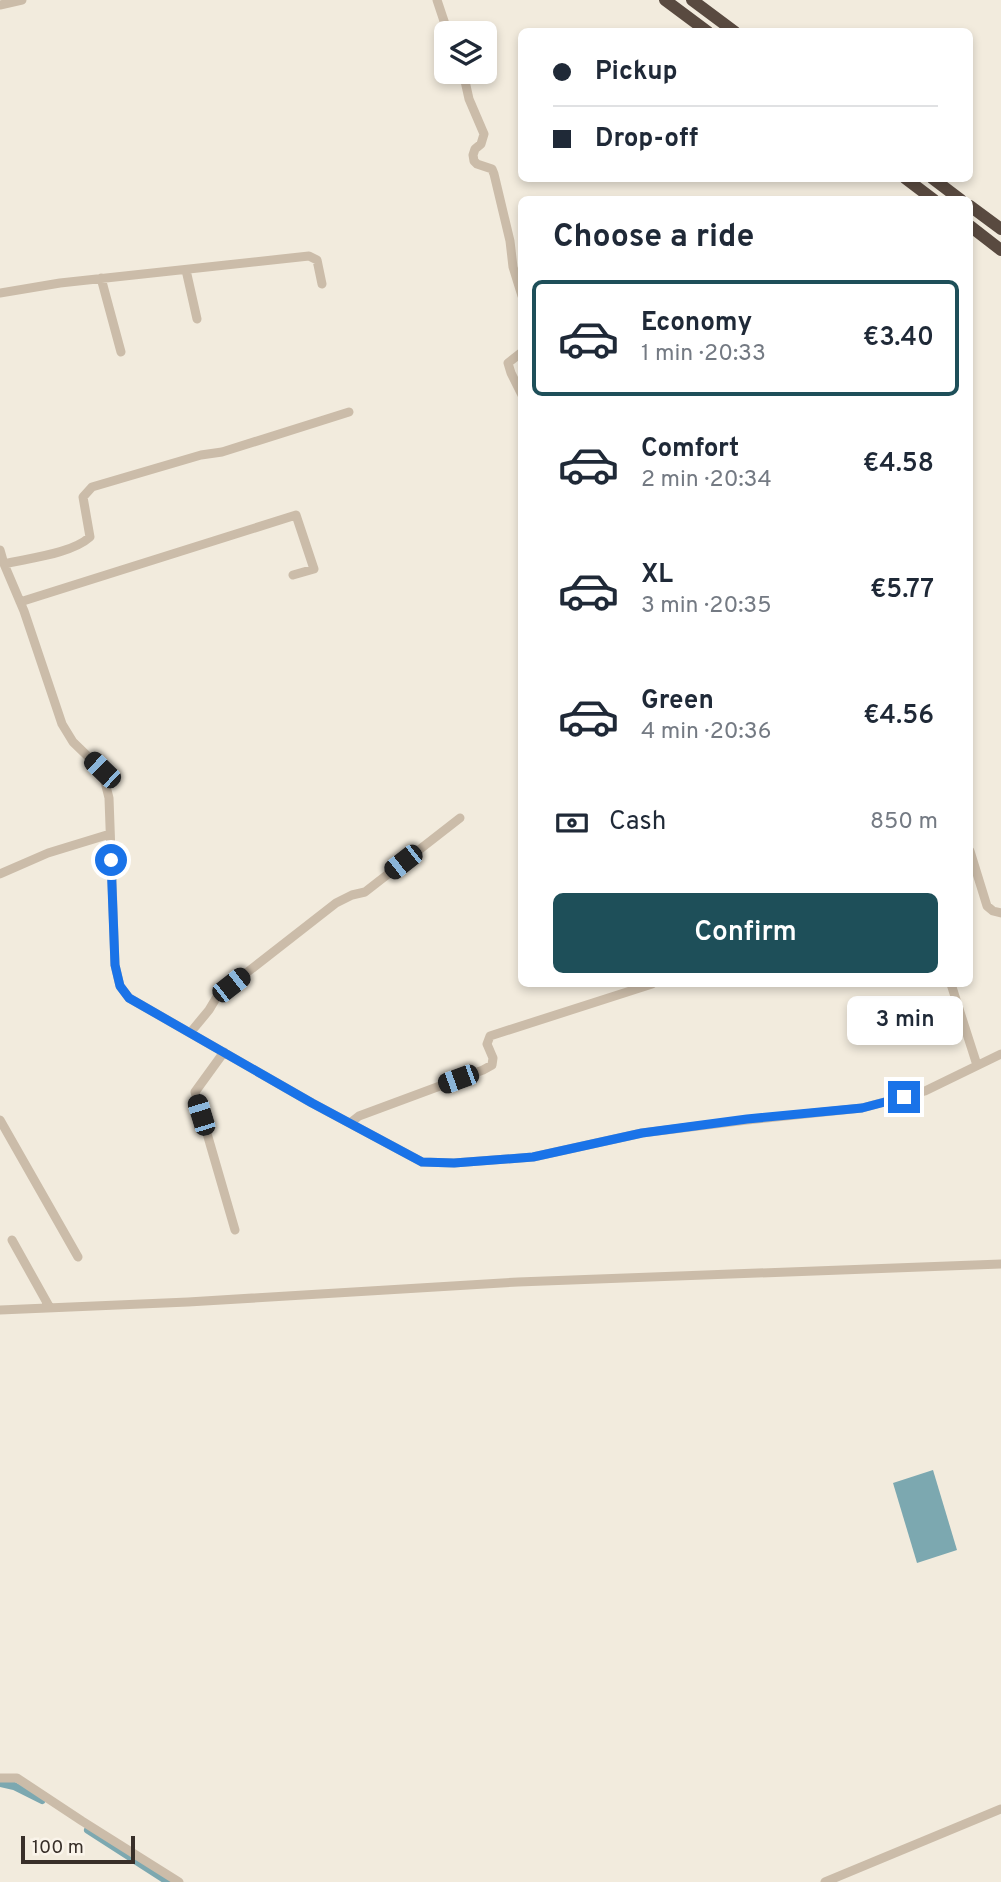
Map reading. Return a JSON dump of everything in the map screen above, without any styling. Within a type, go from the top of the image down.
[{"type":"highway","points":[[666,0],[703,28]]},
{"type":"highway","points":[[692,0],[730,28]]},
{"type":"highway","points":[[910,182],[928,196]]},
{"type":"highway","points":[[937,182],[956,196]]},
{"type":"highway","points":[[973,208],[1001,229]]},
{"type":"highway","points":[[973,228],[1001,250]]},
{"type":"street","points":[[0,5],[22,0]]},
{"type":"street","points":[[437,0],[445,21]]},
{"type":"street","points":[[465,84],[468,99],[484,134],[481,144],[475,149],[474,161],[492,169],[494,174],[518,283]]},
{"type":"street","points":[[0,293],[101,278],[309,256],[317,260],[322,284]]},
{"type":"street","points":[[186,270],[197,319]]},
{"type":"street","points":[[101,278],[121,352]]},
{"type":"street","points":[[518,355],[508,363],[518,388]]},
{"type":"street","points":[[4,564],[64,550],[90,537],[83,497],[92,487],[234,448],[349,412]]},
{"type":"street","points":[[20,602],[296,515],[314,569],[293,575]]},
{"type":"street","points":[[0,550],[62,724],[73,742],[102,770],[109,798],[115,965],[120,986],[129,998],[422,1162],[454,1163],[533,1157],[642,1133],[862,1108],[925,1091],[1001,1054]]},
{"type":"street","points":[[190,1033],[218,995],[336,903],[365,892],[460,818]]},
{"type":"street","points":[[0,874],[48,853],[110,834]]},
{"type":"street","points":[[973,861],[987,906],[1001,913]]},
{"type":"street","points":[[350,1123],[359,1116],[492,1065],[493,1058],[487,1044],[490,1036],[643,987]]},
{"type":"street","points":[[952,987],[977,1065]]},
{"type":"street","points":[[224,1052],[195,1092],[235,1230]]},
{"type":"street","points":[[0,1120],[78,1257]]},
{"type":"street","points":[[12,1240],[50,1308]]},
{"type":"street","points":[[0,1310],[188,1302],[518,1282],[1001,1264]]},
{"type":"street","points":[[0,1778],[17,1778],[179,1882]]},
{"type":"street","points":[[825,1882],[1001,1809]]},
{"type":"water","points":[[933,1470],[957,1550],[917,1563],[893,1483]]},
{"type":"waterway","points":[[0,1783],[14,1786],[42,1800]]},
{"type":"waterway","points":[[88,1830],[169,1882]]},
{"type":"route","points":[[111,860],[115,965],[120,986],[129,998],[312,1103],[422,1162],[454,1163],[533,1157],[642,1133],[862,1108],[904,1097]]}]
